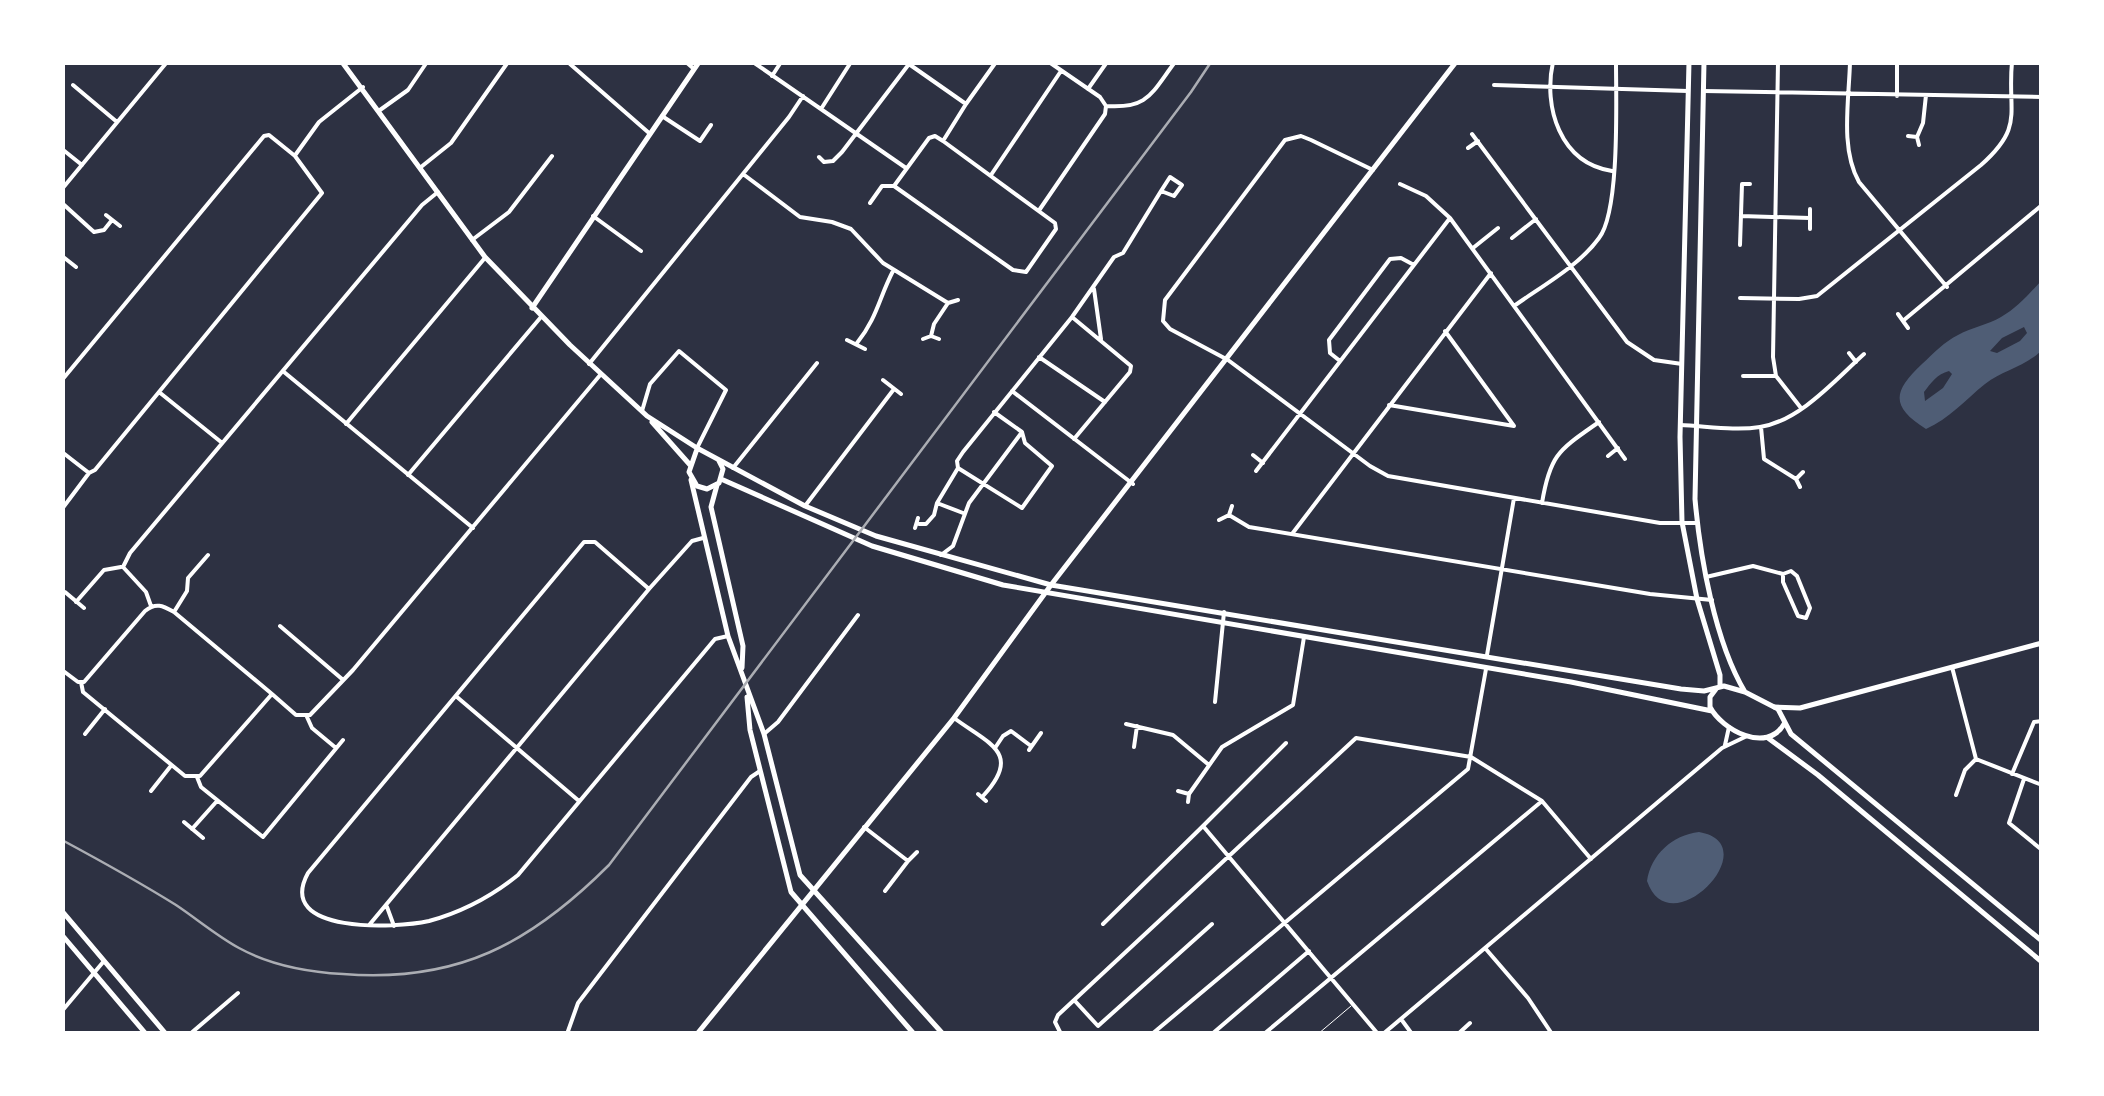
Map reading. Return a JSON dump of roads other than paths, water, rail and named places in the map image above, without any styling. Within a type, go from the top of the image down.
[{"type":"main road","points":[[342,62],[485,257],[541,318],[644,414],[690,466]]},
{"type":"main road","points":[[532,308],[699,62]]},
{"type":"main road","points":[[697,1034],[954,718],[1045,594],[1456,62]]},
{"type":"main road","points":[[1688,62],[1680,426],[1682,522],[1697,599],[1720,675],[1710,702],[1712,711]]},
{"type":"main road","points":[[1704,62],[1694,426],[1697,523],[1712,600],[1733,668],[1745,692]]},
{"type":"main road","points":[[1684,295],[1698,296]]},
{"type":"main road","points":[[644,414],[733,468],[876,536],[1052,585],[1682,689],[1745,692],[1774,706],[1800,708],[2042,643]]},
{"type":"main road","points":[[697,448],[690,466],[703,538],[728,636],[764,734],[800,875],[943,1034]]},
{"type":"main road","points":[[690,466],[697,458],[714,457]]},
{"type":"main road","points":[[714,457],[723,468],[712,494],[712,507],[743,646],[742,671]]},
{"type":"main road","points":[[691,480],[702,488],[719,482],[926,564],[1045,594],[1588,685],[1712,711],[1730,728],[1747,736],[1768,738],[1779,733],[1784,722],[1800,708]]},
{"type":"main road","points":[[747,689],[750,730],[786,876],[801,906],[914,1034]]},
{"type":"main road","points":[[1774,706],[1803,744],[2042,941]]},
{"type":"main road","points":[[1768,738],[1818,775],[2042,962]]},
{"type":"main road","points":[[62,911],[166,1034]]},
{"type":"main road","points":[[62,935],[146,1034]]},
{"type":"street","points":[[62,189],[167,62]]},
{"type":"street","points":[[380,110],[408,90],[427,62]]},
{"type":"street","points":[[420,167],[451,143],[508,62]]},
{"type":"street","points":[[686,62],[694,69]]},
{"type":"street","points":[[753,62],[906,168]]},
{"type":"street","points":[[772,76],[781,62]]},
{"type":"street","points":[[820,110],[851,62]]},
{"type":"street","points":[[943,141],[996,62]]},
{"type":"street","points":[[1040,209],[1105,114],[1106,106],[1100,97],[1049,62]]},
{"type":"street","points":[[1088,89],[1107,62]]},
{"type":"street","points":[[1106,106],[1132,107],[1146,100],[1175,62]]},
{"type":"street","points":[[1553,62],[1551,110],[1564,140],[1580,157],[1612,171]]},
{"type":"street","points":[[1514,306],[1588,250],[1605,230],[1612,204],[1616,62]]},
{"type":"street","points":[[1778,62],[1772,357],[1776,376],[1801,408]]},
{"type":"street","points":[[1850,62],[1848,151],[1852,168],[1947,286]]},
{"type":"street","points":[[1897,62],[1897,96]]},
{"type":"street","points":[[1740,298],[1816,296],[2002,146],[2013,114],[2012,62]]},
{"type":"street","points":[[819,158],[832,161],[856,136],[908,63],[966,104]]},
{"type":"street","points":[[570,64],[649,133]]},
{"type":"street","points":[[991,175],[1061,70]]},
{"type":"street","points":[[73,85],[118,122]]},
{"type":"street","points":[[1494,86],[1688,91]]},
{"type":"street","points":[[295,156],[319,122],[363,87]]},
{"type":"street","points":[[1704,91],[2042,97]]},
{"type":"street","points":[[590,364],[802,96]]},
{"type":"street","points":[[1919,145],[1926,96]]},
{"type":"street","points":[[662,116],[700,141],[711,125]]},
{"type":"street","points":[[1472,134],[1636,350],[1654,360],[1682,364]]},
{"type":"street","points":[[62,380],[264,136],[269,135],[295,156],[322,194],[95,470],[88,473]]},
{"type":"street","points":[[870,203],[882,186],[894,186],[1021,273],[1026,272],[1056,228],[1052,218],[935,136],[929,138],[894,186]]},
{"type":"street","points":[[1373,170],[1301,136],[1286,140],[1165,300],[1163,321],[1170,330],[1228,360],[1388,476],[1660,523],[1697,523]]},
{"type":"street","points":[[1908,136],[1917,138]]},
{"type":"street","points":[[1468,148],[1478,142]]},
{"type":"street","points":[[62,148],[82,165]]},
{"type":"street","points":[[472,240],[510,212],[552,156]]},
{"type":"street","points":[[820,169],[824,162]]},
{"type":"street","points":[[743,174],[800,218],[851,229],[892,271],[916,281],[948,303]]},
{"type":"street","points":[[1400,184],[1426,196],[1450,218],[1626,459]]},
{"type":"street","points":[[1740,245],[1742,184],[1750,184]]},
{"type":"street","points":[[917,523],[926,524],[934,514],[963,452],[1094,288],[1114,257],[1123,252],[1161,191]]},
{"type":"street","points":[[123,567],[130,552],[422,204],[438,192]]},
{"type":"street","points":[[62,203],[94,232],[104,230],[112,220]]},
{"type":"street","points":[[1904,320],[2042,205]]},
{"type":"street","points":[[1810,209],[1810,229]]},
{"type":"street","points":[[106,215],[120,226]]},
{"type":"street","points":[[593,216],[638,249],[630,255]]},
{"type":"street","points":[[1741,216],[1810,218]]},
{"type":"street","points":[[1256,471],[1450,218]]},
{"type":"street","points":[[1516,244],[1510,236],[1536,219]]},
{"type":"street","points":[[1473,248],[1498,228]]},
{"type":"street","points":[[62,256],[76,267]]},
{"type":"street","points":[[346,424],[485,257]]},
{"type":"street","points":[[1340,361],[1330,353],[1329,340],[1390,259],[1401,258],[1414,266]]},
{"type":"street","points":[[857,343],[876,317],[892,271]]},
{"type":"street","points":[[1292,534],[1491,273]]},
{"type":"street","points":[[1094,288],[1101,339]]},
{"type":"street","points":[[931,336],[948,303],[958,300]]},
{"type":"street","points":[[1898,314],[1908,328]]},
{"type":"street","points":[[1072,316],[1131,366],[1074,439]]},
{"type":"street","points":[[408,475],[541,318]]},
{"type":"street","points":[[1390,404],[1514,426],[1446,331]]},
{"type":"street","points":[[923,339],[938,339]]},
{"type":"street","points":[[848,340],[864,349]]},
{"type":"street","points":[[644,414],[650,384],[679,351],[726,390],[697,448]]},
{"type":"street","points":[[1849,353],[1856,362]]},
{"type":"street","points":[[1680,426],[1761,427],[1801,408],[1864,354]]},
{"type":"street","points":[[1038,357],[1105,402]]},
{"type":"street","points":[[733,468],[817,363]]},
{"type":"street","points":[[284,372],[472,528]]},
{"type":"street","points":[[307,717],[352,670],[602,374]]},
{"type":"street","points":[[1743,376],[1776,376]]},
{"type":"street","points":[[883,380],[900,394]]},
{"type":"street","points":[[806,506],[894,389]]},
{"type":"street","points":[[1012,391],[1132,484]]},
{"type":"street","points":[[159,392],[223,444]]},
{"type":"street","points":[[958,468],[1022,508],[1052,466],[1025,443],[1022,432],[994,412]]},
{"type":"street","points":[[1542,503],[1556,455],[1600,422]]},
{"type":"street","points":[[1761,427],[1764,459],[1796,479],[1800,487]]},
{"type":"street","points":[[941,555],[953,546],[962,513],[1022,432]]},
{"type":"street","points":[[1608,456],[1618,448]]},
{"type":"street","points":[[62,452],[88,473]]},
{"type":"street","points":[[1253,456],[1263,463]]},
{"type":"street","points":[[1796,479],[1803,472]]},
{"type":"street","points":[[62,509],[86,481],[88,473]]},
{"type":"street","points":[[1488,655],[1514,498]]},
{"type":"street","points":[[937,503],[962,513]]},
{"type":"street","points":[[1219,520],[1229,515],[1232,506]]},
{"type":"street","points":[[1229,515],[1249,526],[1292,534],[1712,600]]},
{"type":"street","points":[[370,924],[650,589],[692,541],[703,538]]},
{"type":"street","points":[[650,589],[595,542],[584,542],[304,881],[304,899],[314,914],[323,920],[394,926],[427,922],[501,888],[518,875],[714,639],[728,636]]},
{"type":"street","points":[[953,546],[957,560]]},
{"type":"street","points":[[174,612],[186,591],[188,578],[208,555]]},
{"type":"street","points":[[1706,577],[1753,566],[1784,574],[1791,571],[1797,576],[1811,610],[1806,618],[1796,614],[1782,582],[1784,574]]},
{"type":"street","points":[[76,602],[104,570],[123,567]]},
{"type":"street","points":[[123,567],[146,592],[151,606]]},
{"type":"street","points":[[65,592],[84,608]]},
{"type":"street","points":[[81,682],[151,606],[162,605],[296,716],[307,717]]},
{"type":"street","points":[[1215,702],[1224,612]]},
{"type":"street","points":[[764,734],[778,722],[858,616]]},
{"type":"street","points":[[280,626],[342,679]]},
{"type":"street","points":[[1188,802],[1189,794],[1222,748],[1293,705],[1304,637]]},
{"type":"street","points":[[1952,667],[1976,760]]},
{"type":"street","points":[[1152,1034],[1468,769],[1486,669]]},
{"type":"street","points":[[63,672],[81,682],[84,692],[184,776],[197,777],[272,694]]},
{"type":"street","points":[[456,696],[579,801]]},
{"type":"street","points":[[85,734],[105,710]]},
{"type":"street","points":[[307,717],[312,728],[336,748]]},
{"type":"street","points":[[954,718],[995,748],[1003,766],[1000,778],[982,797]]},
{"type":"street","points":[[2012,774],[2028,732],[2034,722],[2042,721]]},
{"type":"street","points":[[1126,724],[1173,736],[1208,765]]},
{"type":"street","points":[[1134,747],[1137,726]]},
{"type":"street","points":[[1203,826],[1380,1034],[1722,748],[1730,728]]},
{"type":"street","points":[[995,748],[1011,731],[1030,748],[1041,733]]},
{"type":"street","points":[[1722,748],[1747,736]]},
{"type":"street","points":[[1060,1034],[1055,1022],[1058,1015],[1356,738],[1471,758],[1542,801],[1590,859]]},
{"type":"street","points":[[197,777],[200,787],[263,837],[342,740]]},
{"type":"street","points":[[1103,924],[1286,743]]},
{"type":"street","points":[[1976,760],[2042,784]]},
{"type":"street","points":[[1956,795],[1965,770],[1976,760]]},
{"type":"street","points":[[151,791],[172,766]]},
{"type":"street","points":[[566,1034],[578,1003],[628,935],[750,777],[760,771]]},
{"type":"street","points":[[2024,779],[2009,823],[2042,850]]},
{"type":"street","points":[[1178,791],[1189,794]]},
{"type":"street","points":[[192,829],[217,801]]},
{"type":"street","points":[[1264,1034],[1542,801]]},
{"type":"street","points":[[184,822],[203,838]]},
{"type":"street","points":[[864,827],[908,861]]},
{"type":"street","points":[[885,891],[916,852]]},
{"type":"street","points":[[386,906],[394,926]]},
{"type":"street","points":[[1075,1001],[1098,1026],[1212,924]]},
{"type":"street","points":[[1486,948],[1552,1034]]},
{"type":"street","points":[[1212,1034],[1309,952]]},
{"type":"street","points":[[62,1012],[104,961]]},
{"type":"street","points":[[190,1034],[238,993]]},
{"type":"street","points":[[1401,1019],[1412,1034]]},
{"type":"street","points":[[1458,1034],[1470,1024]]},
{"type":"lane","points":[[1318,1034],[1353,1004]]},
{"type":"water","points":[[2041,281],[2041,351],[1992,379],[1950,415],[1926,429],[1906,414],[1901,406],[1901,391],[1922,364],[1953,338],[2007,313]],"holes":[[[2024,327],[2027,333],[2020,341],[1997,353],[1990,351],[2002,338]],[[1949,371],[1952,374],[1943,388],[1925,401],[1924,392],[1929,385]]]},
{"type":"water","points":[[1699,832],[1718,840],[1724,854],[1719,870],[1708,886],[1692,898],[1675,903],[1659,899],[1647,881],[1653,863],[1672,842]]},
{"type":"railway","points":[[62,840],[162,896],[239,948],[303,969],[343,974],[422,972],[489,952],[550,917],[609,865],[1211,62]]}]
